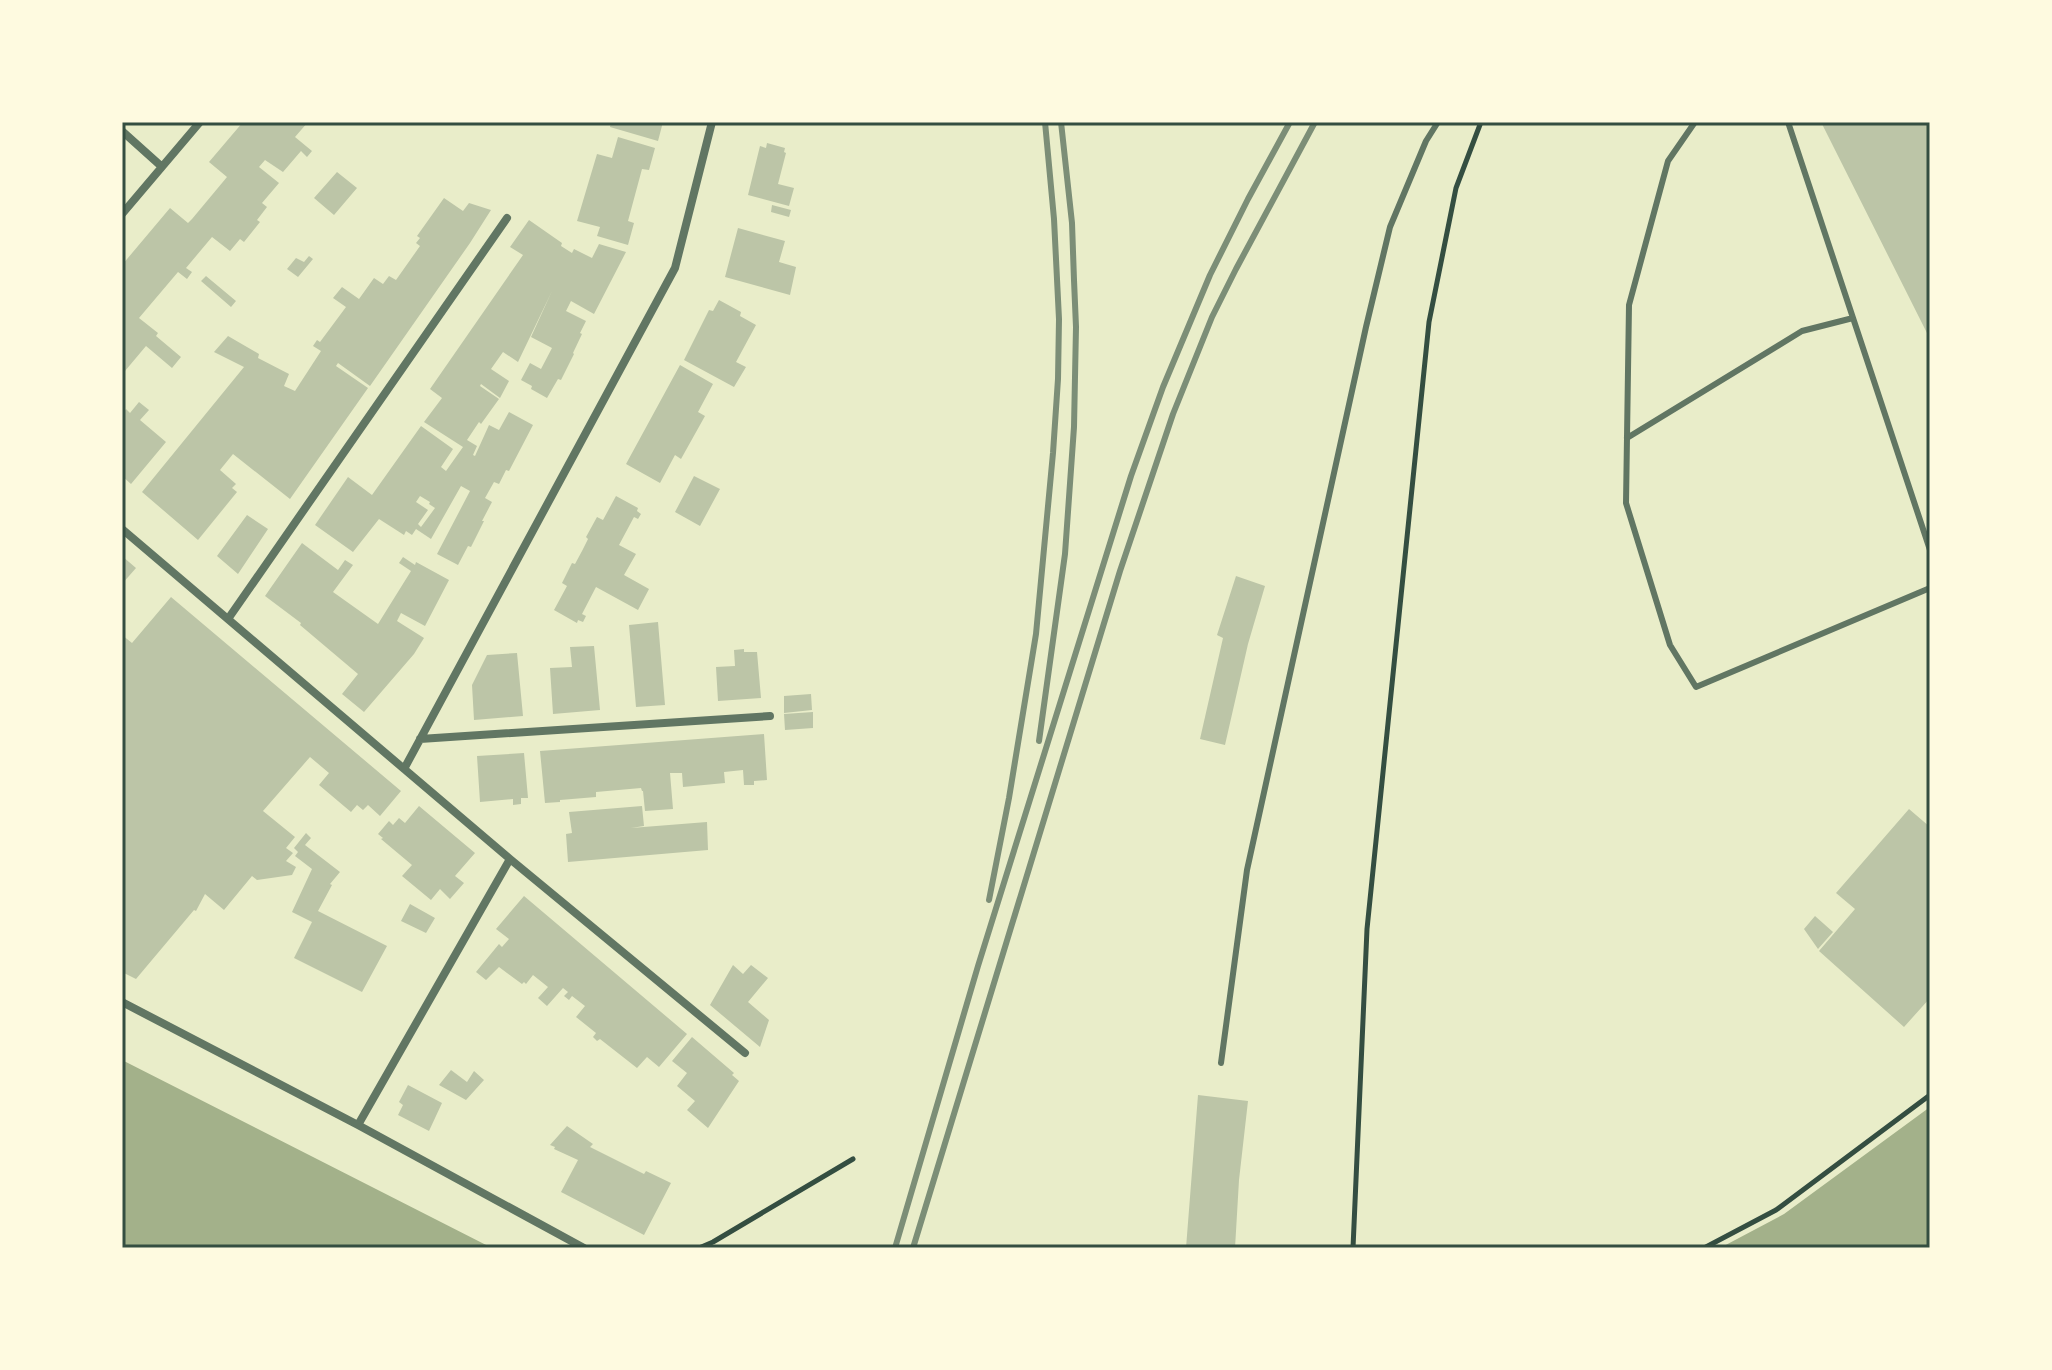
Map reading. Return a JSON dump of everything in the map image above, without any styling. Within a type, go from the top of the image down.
[{"type":"street","points":[[122,214],[200,122]]},
{"type":"street","points":[[404,769],[675,268],[712,122]]},
{"type":"street","points":[[122,131],[161,166]]},
{"type":"street","points":[[228,619],[507,218]]},
{"type":"street","points":[[122,529],[510,859],[745,1053]]},
{"type":"street","points":[[420,739],[770,716]]},
{"type":"street","points":[[358,1125],[510,859]]},
{"type":"street","points":[[122,1002],[584,1248]]},
{"type":"lane","points":[[1221,1063],[1247,870],[1366,327],[1390,227],[1426,141],[1438,122]]},
{"type":"lane","points":[[1695,122],[1668,161],[1629,305],[1626,503],[1670,645],[1696,687],[1930,588]]},
{"type":"lane","points":[[1788,122],[1930,550]]},
{"type":"lane","points":[[1627,438],[1802,331],[1853,318]]},
{"type":"path","points":[[1353,1248],[1367,929],[1429,322],[1456,188],[1481,122]]},
{"type":"path","points":[[1704,1248],[1776,1210],[1930,1095]]},
{"type":"path","points":[[699,1248],[853,1159]]},
{"type":"shaded area","points":[[122,1060],[492,1248],[122,1248]]},
{"type":"shaded area","points":[[1930,1107],[1930,1248],[1720,1248],[1784,1214]]},
{"type":"building","points":[[243,122],[308,122],[295,137],[312,151],[307,157],[301,151],[283,172],[265,160],[259,167],[279,183],[262,203],[267,207],[257,220],[260,222],[244,242],[240,239],[230,251],[212,237],[186,268],[192,272],[187,279],[178,272],[139,318],[181,357],[172,368],[146,346],[125,371],[122,369],[122,265],[170,208],[188,223],[192,219],[227,177],[209,162]]},
{"type":"building","points":[[611,122],[663,122],[658,141],[610,127]]},
{"type":"building","points":[[1821,122],[1930,122],[1930,339]]},
{"type":"building","points":[[618,137],[655,148],[649,170],[642,169],[628,221],[634,223],[628,245],[597,236],[600,227],[577,221],[597,154],[612,158]]},
{"type":"building","points":[[767,143],[785,148],[778,184],[794,188],[789,206],[748,195],[760,146],[766,148]]},
{"type":"building","points":[[337,172],[357,188],[334,215],[314,198]]},
{"type":"building","points":[[444,198],[463,211],[469,203],[491,210],[370,386],[338,363],[336,366],[368,388],[290,499],[233,454],[220,470],[236,484],[232,488],[237,492],[198,540],[142,492],[244,367],[214,352],[228,336],[259,354],[258,358],[289,374],[284,386],[295,391],[321,351],[313,346],[317,340],[320,342],[346,307],[333,298],[342,287],[359,299],[374,278],[383,284],[389,276],[396,280],[420,246],[416,243],[420,238],[417,236]]},
{"type":"building","points":[[772,205],[791,210],[789,217],[771,212]]},
{"type":"building","points":[[529,220],[572,253],[574,249],[592,258],[599,244],[626,252],[594,314],[571,301],[566,311],[586,321],[561,380],[558,379],[547,398],[521,380],[530,363],[541,369],[552,348],[531,337],[552,291],[518,362],[503,352],[491,369],[509,381],[500,398],[481,384],[499,399],[467,440],[477,446],[473,455],[489,425],[499,430],[509,412],[533,425],[509,471],[506,470],[499,484],[494,482],[485,498],[492,502],[471,547],[468,546],[458,565],[437,554],[470,491],[461,486],[431,539],[416,529],[412,535],[406,531],[404,535],[379,519],[353,552],[315,525],[348,477],[372,495],[421,426],[453,449],[441,467],[446,471],[463,447],[424,422],[442,398],[430,389],[523,255],[510,247]],"holes":[[[420,496],[435,508],[421,527],[418,524],[428,510],[416,502]]]},
{"type":"building","points":[[738,228],[785,241],[779,262],[796,267],[790,295],[725,277]]},
{"type":"building","points":[[309,256],[313,259],[298,277],[287,269],[296,258],[304,262]]},
{"type":"building","points":[[206,276],[236,301],[231,307],[201,281]]},
{"type":"building","points":[[719,300],[756,325],[736,362],[746,367],[734,387],[684,360],[709,310],[713,311]]},
{"type":"building","points":[[680,365],[713,384],[698,412],[705,416],[681,459],[675,455],[660,483],[626,464]]},
{"type":"building","points":[[139,402],[149,410],[140,420],[166,442],[131,484],[122,476],[122,415],[126,409],[130,413]]},
{"type":"building","points":[[694,476],[720,489],[700,526],[675,512]]},
{"type":"building","points":[[616,496],[638,508],[641,514],[638,519],[634,517],[619,545],[636,554],[624,575],[649,589],[638,610],[596,587],[582,614],[586,616],[583,622],[578,620],[577,623],[554,610],[567,586],[562,583],[582,551],[597,517],[603,520]]},
{"type":"building","points":[[247,515],[268,529],[238,574],[217,556]]},
{"type":"building","points":[[302,543],[338,570],[345,560],[353,565],[333,592],[378,624],[411,571],[399,563],[403,557],[449,580],[425,626],[401,613],[397,621],[424,638],[364,712],[342,694],[358,674],[301,623],[265,596]]},
{"type":"building","points":[[122,556],[136,568],[122,584]]},
{"type":"building","points":[[1236,576],[1265,586],[1225,745],[1200,739],[1223,638],[1217,635]]},
{"type":"building","points":[[171,597],[401,791],[380,816],[368,805],[363,810],[357,805],[351,812],[319,785],[329,773],[310,757],[263,811],[295,837],[286,848],[293,853],[286,861],[296,867],[292,875],[257,880],[252,876],[224,910],[205,894],[196,911],[136,979],[122,972],[122,635],[132,643]]},
{"type":"building","points":[[658,622],[665,705],[636,707],[629,625]]},
{"type":"building","points":[[594,646],[600,710],[553,714],[550,668],[572,667],[570,647]]},
{"type":"building","points":[[744,649],[744,652],[757,652],[761,698],[718,701],[716,667],[735,666],[734,650]]},
{"type":"building","points":[[517,653],[523,716],[474,720],[472,685],[487,655]]},
{"type":"building","points":[[811,694],[812,710],[784,713],[784,696]]},
{"type":"building","points":[[813,712],[813,728],[785,730],[784,714]]},
{"type":"building","points":[[764,734],[767,780],[754,781],[754,785],[744,785],[743,770],[724,772],[725,783],[683,787],[682,773],[670,773],[673,809],[645,811],[641,788],[596,792],[596,797],[545,803],[540,751]]},
{"type":"building","points":[[524,753],[528,798],[521,798],[521,804],[513,805],[513,799],[480,802],[477,756]]},
{"type":"building","points":[[419,806],[475,853],[455,876],[464,883],[450,899],[440,889],[431,900],[402,876],[412,865],[378,834],[389,821],[393,825],[399,818],[405,823]]},
{"type":"building","points":[[642,806],[644,826],[631,828],[707,822],[708,850],[568,862],[566,834],[572,833],[569,812]]},
{"type":"building","points":[[1909,809],[1930,827],[1930,998],[1904,1027],[1819,951],[1855,909],[1836,893]]},
{"type":"building","points":[[306,833],[311,838],[305,845],[340,872],[330,884],[318,911],[387,946],[362,992],[294,958],[312,922],[292,912],[312,869],[295,856],[298,852],[294,848]]},
{"type":"building","points":[[524,896],[687,1034],[659,1067],[647,1057],[637,1068],[600,1039],[597,1041],[593,1037],[596,1033],[576,1017],[585,1006],[572,996],[569,1000],[564,996],[568,992],[563,988],[547,1006],[538,998],[548,987],[533,975],[526,984],[522,984],[499,967],[486,980],[476,972],[499,944],[502,947],[509,939],[496,929]]},
{"type":"building","points":[[410,904],[435,918],[426,933],[401,921]]},
{"type":"building","points":[[1815,916],[1833,932],[1818,949],[1804,929]]},
{"type":"building","points":[[733,965],[743,974],[751,965],[768,978],[748,1002],[769,1020],[760,1047],[710,1005]]},
{"type":"building","points":[[692,1037],[734,1073],[732,1075],[739,1081],[708,1128],[687,1110],[695,1101],[677,1086],[687,1073],[672,1061]]},
{"type":"building","points":[[451,1070],[467,1082],[474,1071],[484,1080],[466,1100],[439,1085]]},
{"type":"building","points":[[408,1085],[442,1103],[429,1131],[398,1115],[403,1105],[399,1102]]},
{"type":"building","points":[[1198,1095],[1248,1101],[1235,1248],[1186,1248]]},
{"type":"building","points":[[567,1126],[593,1144],[590,1147],[644,1174],[646,1171],[671,1183],[644,1235],[561,1192],[578,1160],[550,1145]]},
{"type":"railway","points":[[989,900],[1036,634],[1053,453],[1059,319],[1045,122]]},
{"type":"railway","points":[[1039,741],[1065,554],[1074,427],[1076,327],[1072,223],[1061,122]]},
{"type":"railway","points":[[895,1248],[978,966],[1131,476],[1163,387],[1210,275],[1290,122]]},
{"type":"railway","points":[[913,1248],[1120,571],[1173,414],[1212,317],[1315,122]]}]
